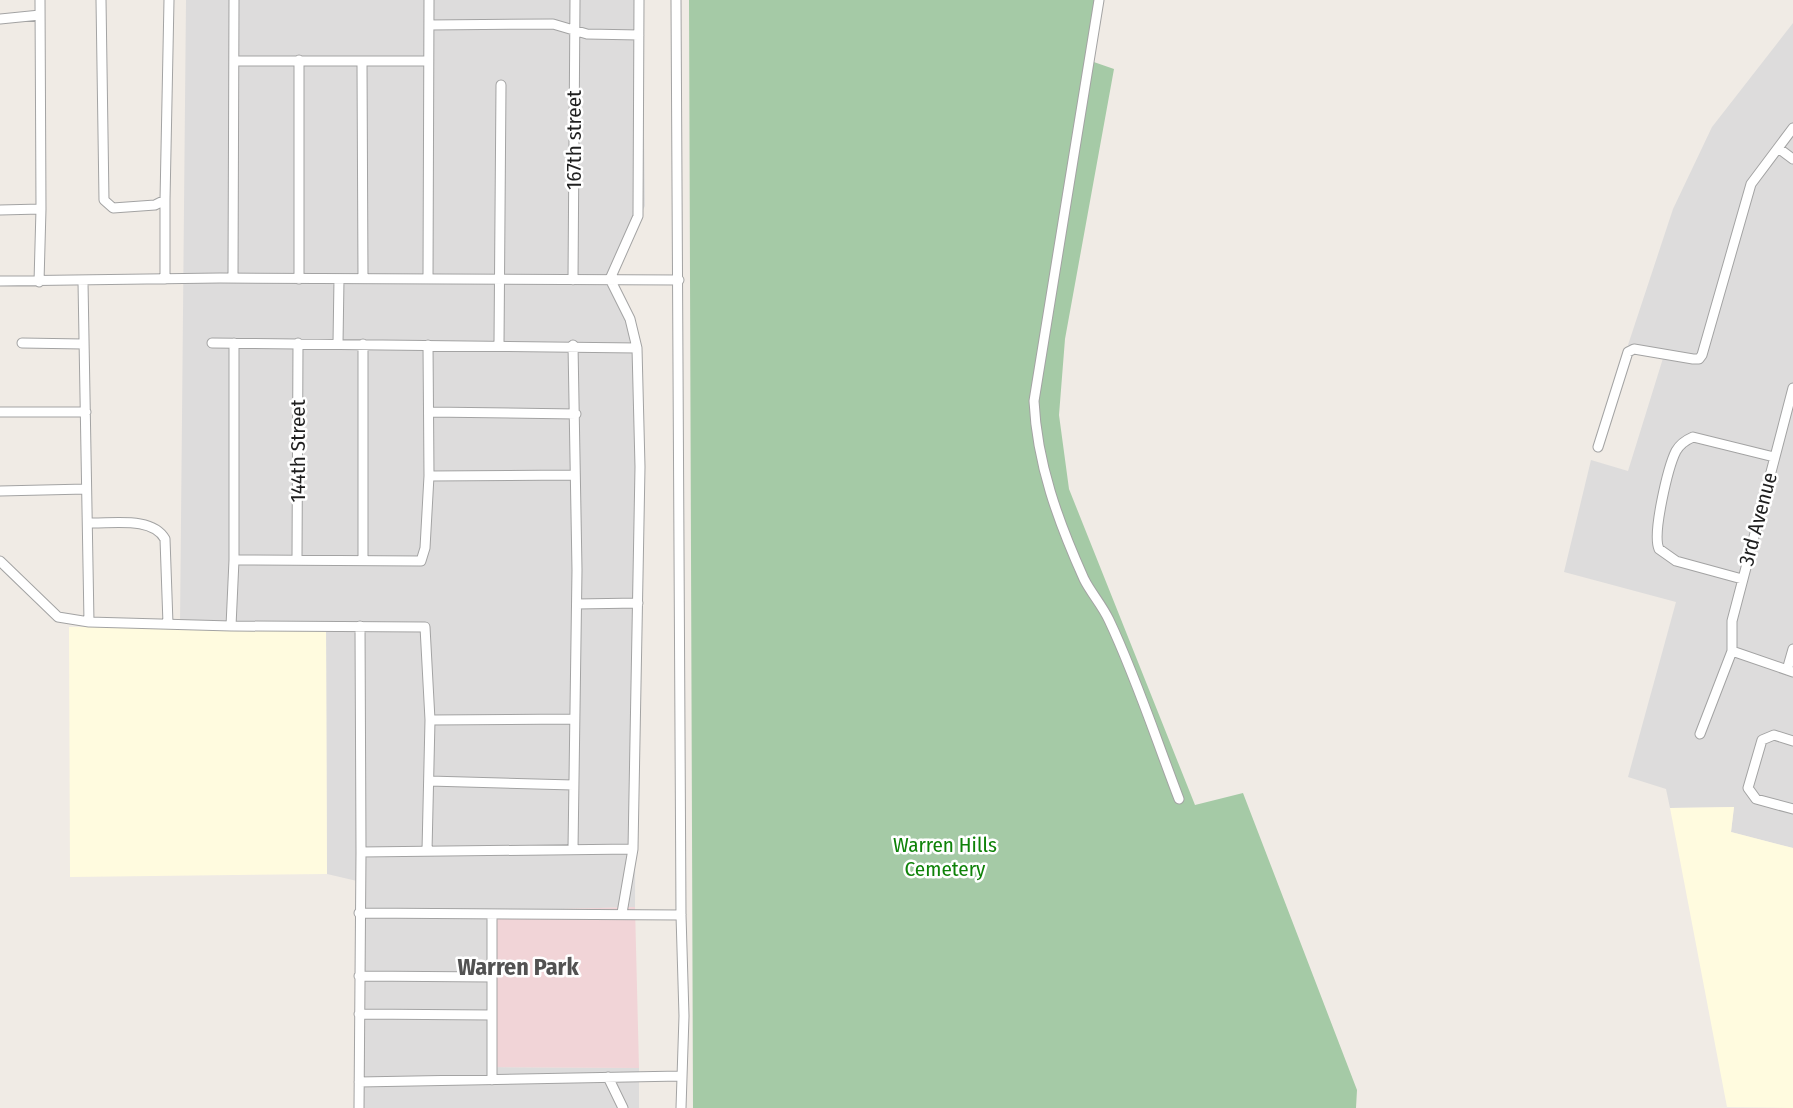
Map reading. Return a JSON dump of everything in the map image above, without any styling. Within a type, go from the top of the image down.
[{"type":"street","points":[[39,282],[40,0]]},
{"type":"street","points":[[101,0],[104,200],[113,208],[155,205],[165,200]]},
{"type":"street","points":[[166,279],[169,0]]},
{"type":"street","points":[[233,278],[234,0]]},
{"type":"street","points":[[428,279],[429,0]]},
{"type":"street","name":"167th street","points":[[573,280],[575,0]]},
{"type":"street","points":[[622,913],[633,849],[640,393],[637,348],[629,319],[610,279],[638,216],[639,0]]},
{"type":"street","points":[[677,0],[681,915],[684,1016],[681,1108]]},
{"type":"street","points":[[1099,0],[1034,401],[1035,429],[1042,468],[1060,522],[1086,582],[1108,617],[1179,799]]},
{"type":"street","points":[[0,19],[40,15]]},
{"type":"street","points":[[429,25],[554,23],[595,35],[639,35]]},
{"type":"street","points":[[299,60],[299,278]]},
{"type":"street","points":[[234,61],[427,61]]},
{"type":"street","points":[[362,62],[363,278]]},
{"type":"street","points":[[499,344],[502,85]]},
{"type":"street","points":[[1598,447],[1628,352],[1634,349],[1693,359],[1702,355],[1744,202],[1761,167],[1793,128]]},
{"type":"street","points":[[1778,148],[1793,159]]},
{"type":"street","points":[[0,210],[41,209]]},
{"type":"street","points":[[0,281],[233,278],[679,280]]},
{"type":"street","points":[[338,343],[339,279]]},
{"type":"street","points":[[83,282],[89,622]]},
{"type":"street","points":[[212,342],[637,348]]},
{"type":"street","points":[[22,343],[83,344]]},
{"type":"street","points":[[231,626],[234,560],[234,343]]},
{"type":"street","name":"144th Street","points":[[297,559],[298,343]]},
{"type":"street","points":[[363,344],[363,558]]},
{"type":"street","points":[[234,560],[363,558],[421,561],[425,548],[429,476],[428,345]]},
{"type":"street","points":[[573,345],[576,414],[573,849]]},
{"type":"street","name":"3rd Avenue","points":[[1700,734],[1732,651],[1732,621],[1793,388]]},
{"type":"street","points":[[0,412],[86,412]]},
{"type":"street","points":[[429,412],[576,414]]},
{"type":"street","points":[[1742,579],[1676,561],[1659,549],[1656,535],[1674,458],[1682,444],[1693,437],[1774,457]]},
{"type":"street","points":[[429,476],[575,475]]},
{"type":"street","points":[[0,491],[86,489]]},
{"type":"street","points":[[88,523],[146,524],[161,531],[165,540],[168,624]]},
{"type":"street","points":[[0,561],[58,617],[89,622],[425,627],[430,720],[427,851]]},
{"type":"street","points":[[576,604],[638,603]]},
{"type":"street","points":[[359,1108],[360,626]]},
{"type":"street","points":[[1732,651],[1790,671],[1793,649]]},
{"type":"street","points":[[430,720],[574,719]]},
{"type":"street","points":[[1793,741],[1774,735],[1762,740],[1748,791],[1756,799],[1793,809]]},
{"type":"street","points":[[429,781],[573,785]]},
{"type":"street","points":[[361,852],[633,849]]},
{"type":"street","points":[[359,913],[681,915]]},
{"type":"street","points":[[492,914],[492,1080]]},
{"type":"street","points":[[359,976],[492,977]]},
{"type":"street","points":[[359,1014],[492,1015]]},
{"type":"street","points":[[359,1082],[681,1076]]},
{"type":"street","points":[[608,1077],[623,1108]]},
{"type":"shaded area","points":[[186,0],[642,0],[645,206],[616,260],[615,280],[637,331],[635,907],[489,911],[488,1067],[639,1068],[639,1108],[355,1108],[357,881],[327,874],[326,625],[180,626]]},
{"type":"shaded area","points":[[1793,23],[1793,848],[1731,832],[1734,807],[1670,808],[1666,789],[1628,777],[1676,602],[1564,572],[1591,460],[1628,471],[1664,355],[1628,345],[1673,209],[1712,127]]},
{"type":"shaded area","points":[[326,624],[327,874],[70,877],[69,627]]},
{"type":"shaded area","points":[[1734,807],[1731,832],[1793,848],[1793,1108],[1727,1107],[1670,808]]},
{"type":"shaded area","points":[[635,907],[639,1068],[488,1067],[488,911]]},
{"type":"green space","name":"Warren Hills Cemetery","points":[[689,0],[1098,0],[1088,60],[1114,69],[1065,339],[1059,415],[1069,489],[1195,805],[1243,793],[1357,1090],[1356,1108],[693,1108]]},
{"type":"district","name":"Warren Park","points":[[518,967]]}]
